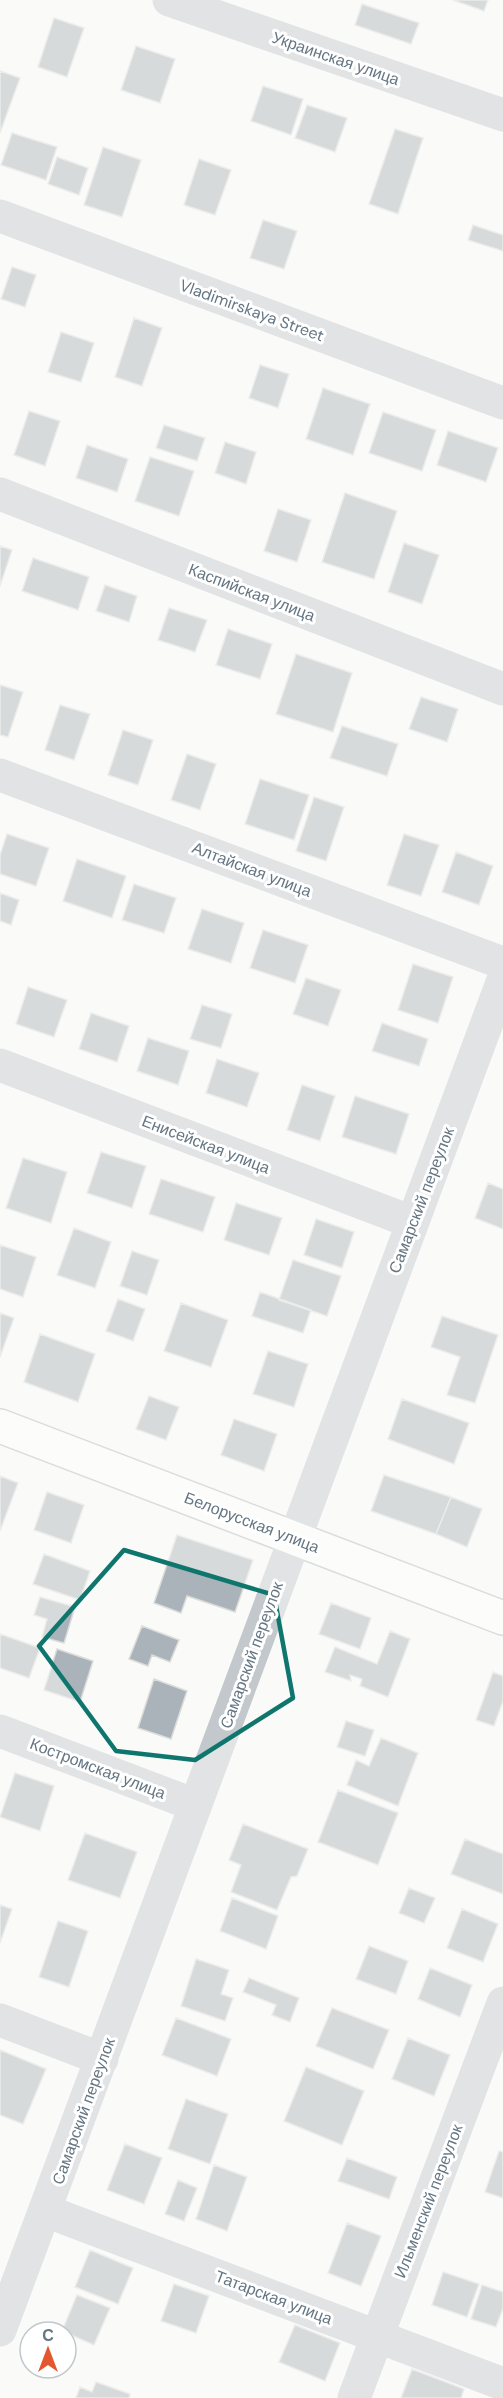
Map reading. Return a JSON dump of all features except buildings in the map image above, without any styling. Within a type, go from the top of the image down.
[{"type":"main road","name":"Белорусская улица","points":[[0,1426],[503,1618]]},
{"type":"street","name":"Украинская улица","points":[[169,0],[503,115]]},
{"type":"street","name":"Vladimirskaya Street","points":[[0,216],[503,403]]},
{"type":"street","name":"Каспийская улица","points":[[0,494],[503,689]]},
{"type":"street","name":"Алтайская улица","points":[[0,775],[503,963]]},
{"type":"street","name":"Самарский переулок","points":[[0,2330],[6,2297],[46,2211],[503,980]]},
{"type":"street","name":"Енисейская улица","points":[[0,1065],[412,1222]]},
{"type":"street","name":"Костромская улица","points":[[0,1731],[195,1805]]},
{"type":"street","name":"Ильменский переулок","points":[[354,2398],[503,2003]]},
{"type":"street","points":[[0,2020],[102,2059]]},
{"type":"street","name":"Татарская улица","points":[[46,2211],[503,2384]]},
{"type":"highlighted area","points":[[124,1550],[274,1595],[293,1698],[195,1760],[116,1751],[39,1646]]}]
